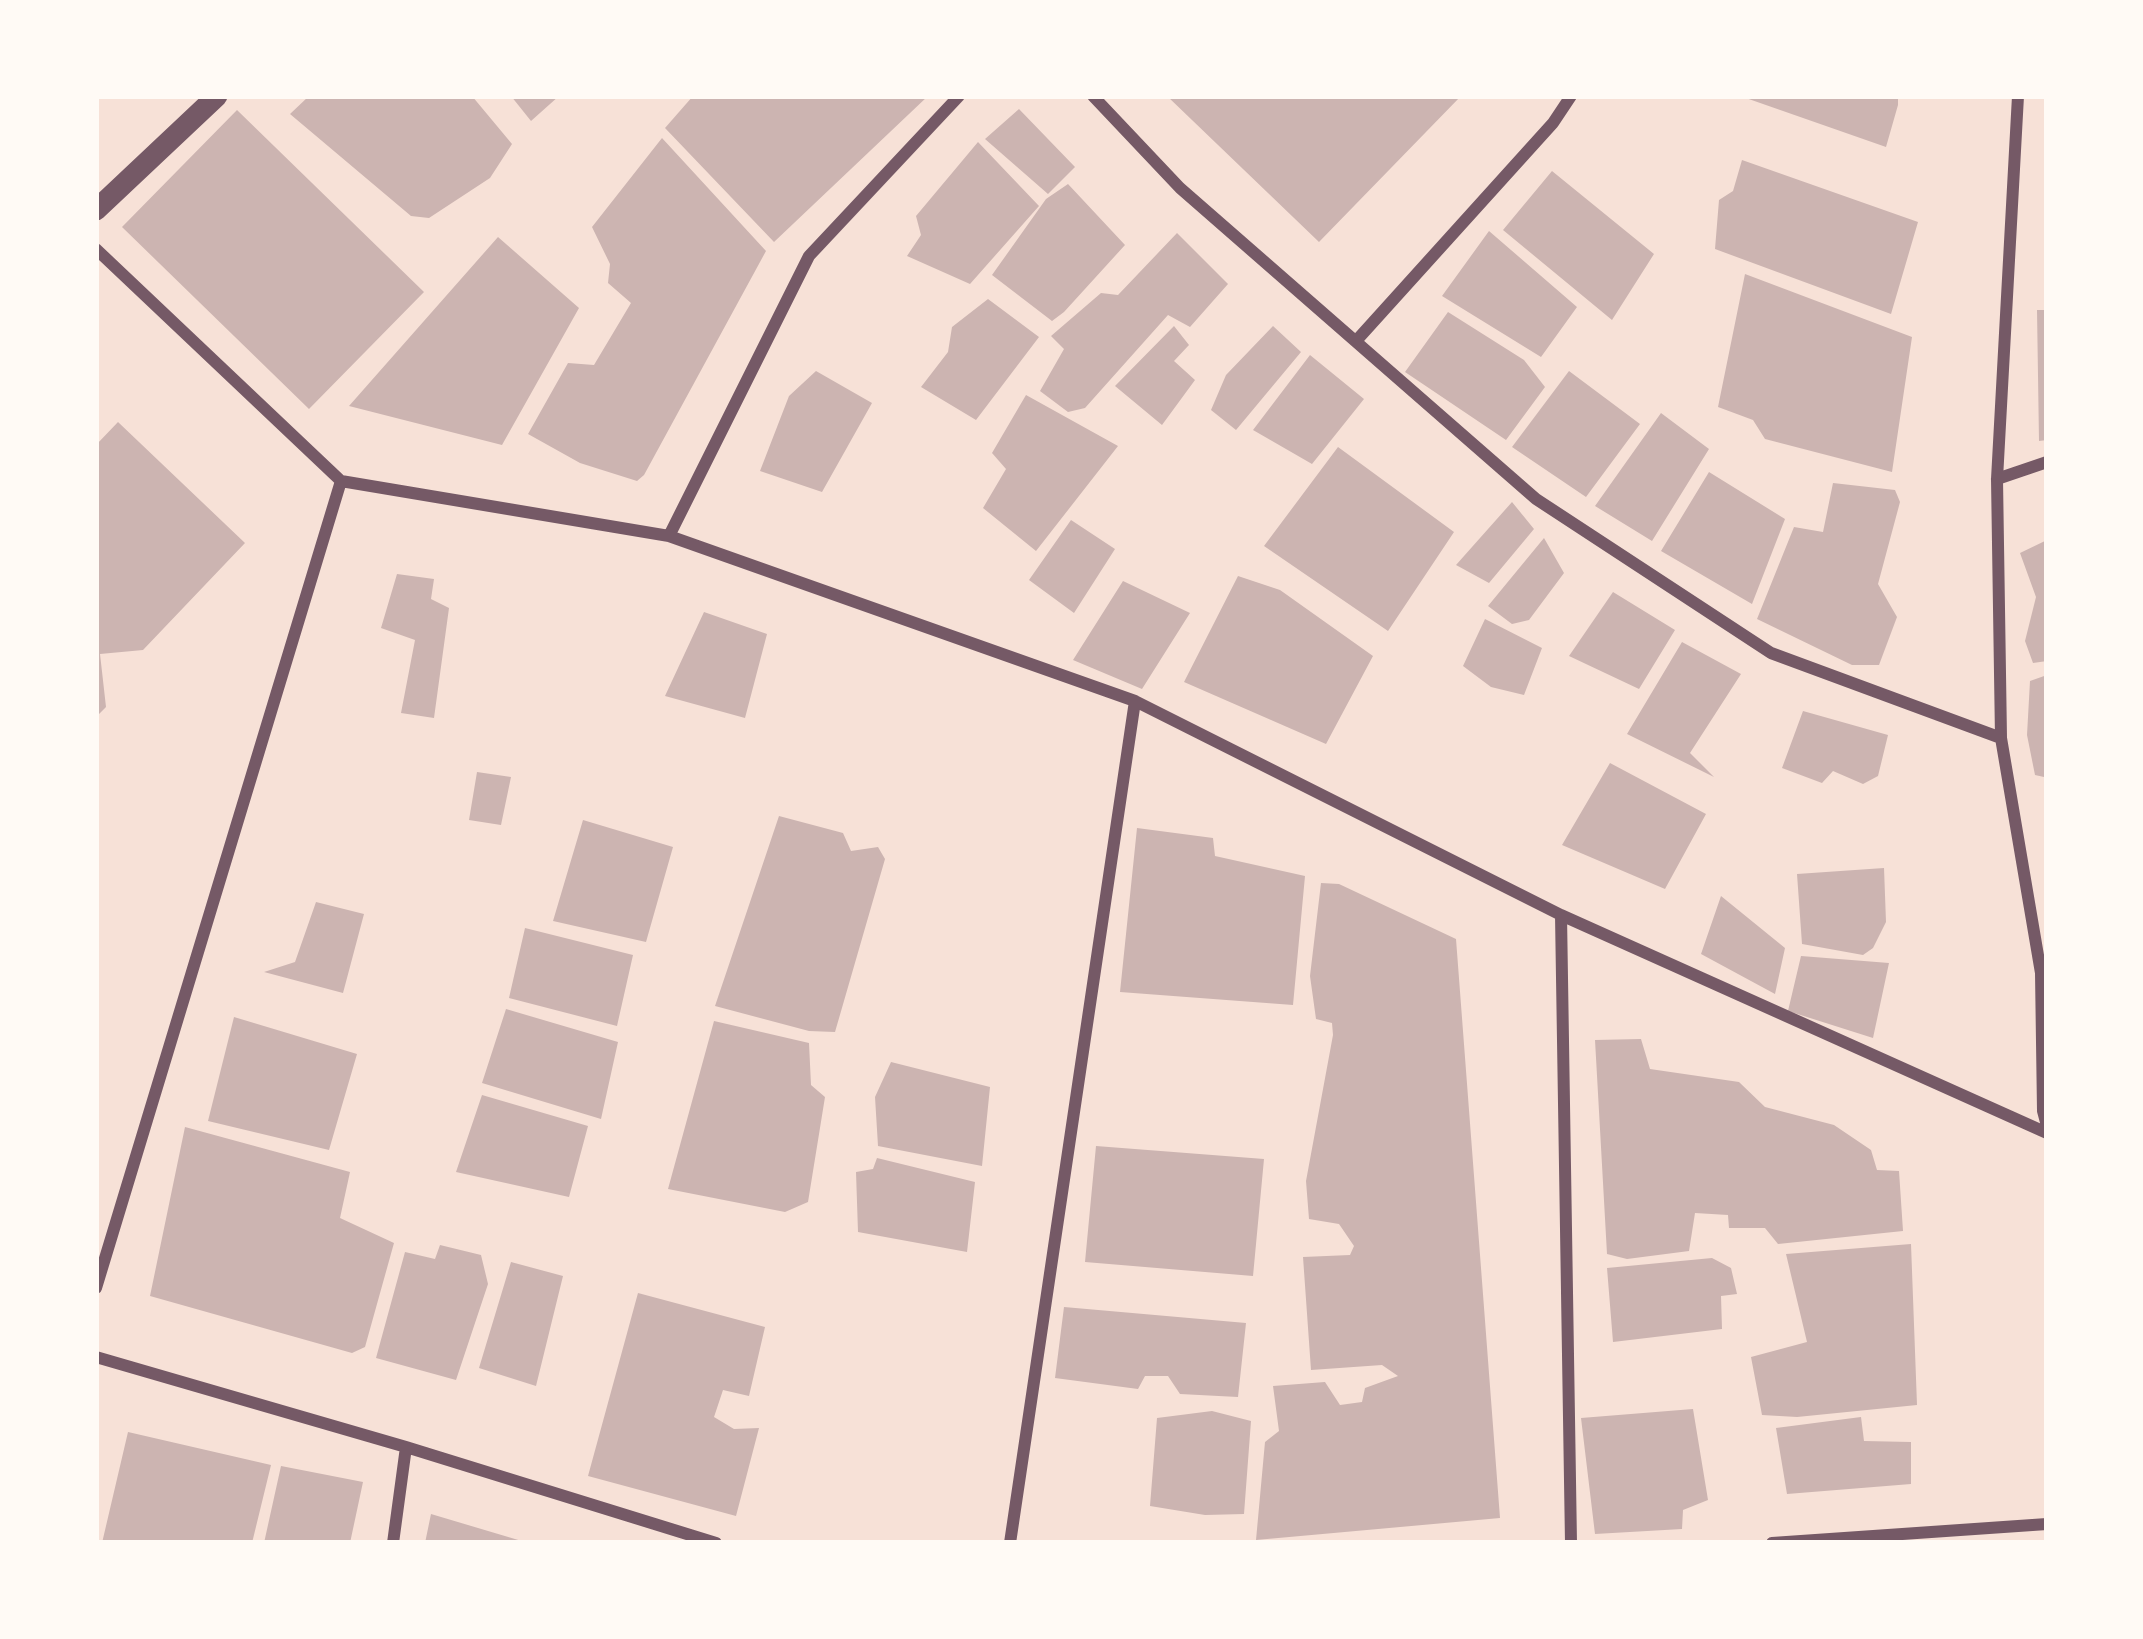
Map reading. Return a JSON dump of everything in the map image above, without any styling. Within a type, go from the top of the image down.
[{"type":"street","points":[[96,210],[217,96]]},
{"type":"street","points":[[669,536],[809,256],[959,96]]},
{"type":"street","points":[[1093,96],[1180,188],[1536,499],[1771,653],[2001,738]]},
{"type":"street","points":[[1356,341],[1553,123],[1571,96]]},
{"type":"street","points":[[2018,96],[1996,478],[2001,738],[2044,972],[2043,1111],[2047,1129]]},
{"type":"street","points":[[96,249],[341,482],[669,536],[1135,701],[1561,915],[2047,1129]]},
{"type":"street","points":[[1996,478],[2047,462]]},
{"type":"street","points":[[96,1288],[341,482]]},
{"type":"street","points":[[1010,1543],[1135,701]]},
{"type":"street","points":[[1561,915],[1571,1543]]},
{"type":"street","points":[[96,1358],[711,1542]]},
{"type":"street","points":[[393,1543],[406,1447]]},
{"type":"street","points":[[1772,1543],[2047,1524]]},
{"type":"building","points":[[309,96],[472,96],[512,144],[490,178],[429,218],[411,216],[290,114]]},
{"type":"building","points":[[511,96],[559,96],[531,121]]},
{"type":"building","points":[[693,96],[928,96],[774,242],[665,128]]},
{"type":"building","points":[[1167,96],[1461,96],[1319,242]]},
{"type":"building","points":[[1898,96],[1886,147],[1743,97]]},
{"type":"building","points":[[1019,109],[1075,167],[1048,194],[985,139]]},
{"type":"building","points":[[237,110],[424,292],[309,409],[122,227]]},
{"type":"building","points":[[662,138],[766,251],[637,481],[580,463],[528,434],[568,363],[594,365],[631,303],[608,283],[610,264],[592,227]]},
{"type":"building","points":[[978,142],[1039,206],[970,284],[907,256],[921,235],[916,216]]},
{"type":"building","points":[[1742,160],[1918,222],[1891,314],[1715,249],[1719,200],[1733,191]]},
{"type":"building","points":[[1552,171],[1654,254],[1612,320],[1503,230]]},
{"type":"building","points":[[1068,184],[1125,245],[1052,321],[992,275],[1046,199]]},
{"type":"building","points":[[1489,231],[1577,307],[1541,357],[1442,296]]},
{"type":"building","points":[[1177,233],[1228,284],[1190,327],[1168,315],[1085,408],[1068,412],[1040,391],[1064,349],[1051,336],[1101,293],[1118,295]]},
{"type":"building","points":[[498,237],[579,308],[502,445],[349,406]]},
{"type":"building","points":[[1745,274],[1912,337],[1892,472],[1765,439],[1753,420],[1718,407]]},
{"type":"building","points":[[988,299],[1039,337],[976,420],[921,387],[948,352],[952,327]]},
{"type":"building","points":[[2037,310],[2047,310],[2047,440],[2039,441]]},
{"type":"building","points":[[1448,312],[1524,360],[1545,387],[1506,440],[1405,372]]},
{"type":"building","points":[[1174,326],[1189,345],[1174,361],[1195,380],[1162,425],[1115,386]]},
{"type":"building","points":[[1273,326],[1301,352],[1236,430],[1211,410],[1226,375]]},
{"type":"building","points":[[1310,355],[1364,399],[1312,464],[1253,430]]},
{"type":"building","points":[[816,371],[872,403],[822,492],[760,471],[789,396]]},
{"type":"building","points":[[1569,371],[1640,424],[1586,497],[1512,447]]},
{"type":"building","points":[[1026,395],[1118,446],[1036,551],[983,508],[1006,469],[992,453]]},
{"type":"building","points":[[1661,413],[1709,449],[1652,541],[1595,506]]},
{"type":"building","points":[[118,422],[245,543],[143,650],[100,654],[106,707],[96,717],[96,445]]},
{"type":"building","points":[[1338,447],[1454,532],[1388,631],[1264,546]]},
{"type":"building","points":[[1709,472],[1785,519],[1752,604],[1661,551]]},
{"type":"building","points":[[1833,483],[1895,490],[1900,502],[1878,584],[1897,617],[1879,665],[1852,665],[1757,619],[1794,527],[1823,532]]},
{"type":"building","points":[[1512,502],[1534,529],[1489,583],[1456,565]]},
{"type":"building","points":[[1071,520],[1115,549],[1074,613],[1029,580]]},
{"type":"building","points":[[1544,538],[1564,573],[1529,620],[1512,624],[1488,606]]},
{"type":"building","points":[[2047,540],[2047,661],[2033,663],[2025,641],[2036,597],[2020,553]]},
{"type":"building","points":[[397,574],[434,579],[431,599],[449,608],[434,718],[401,713],[415,640],[381,628]]},
{"type":"building","points":[[1238,576],[1280,590],[1373,656],[1326,744],[1184,682]]},
{"type":"building","points":[[1123,581],[1190,613],[1142,689],[1073,660]]},
{"type":"building","points":[[1613,592],[1675,630],[1639,689],[1569,656]]},
{"type":"building","points":[[704,612],[767,634],[745,718],[665,696]]},
{"type":"building","points":[[1485,619],[1542,648],[1524,695],[1491,687],[1463,666]]},
{"type":"building","points":[[1682,642],[1741,674],[1690,753],[1714,777],[1627,734]]},
{"type":"building","points":[[2047,675],[2044,777],[2035,775],[2027,735],[2030,681]]},
{"type":"building","points":[[1803,711],[1888,735],[1878,776],[1863,784],[1833,771],[1822,783],[1782,768]]},
{"type":"building","points":[[1610,763],[1706,814],[1665,889],[1562,845]]},
{"type":"building","points":[[477,772],[511,777],[501,825],[469,820]]},
{"type":"building","points":[[779,816],[843,833],[851,851],[878,847],[885,859],[835,1032],[809,1031],[715,1006]]},
{"type":"building","points":[[583,820],[673,847],[646,942],[553,921]]},
{"type":"building","points":[[1137,828],[1213,838],[1215,856],[1305,876],[1293,1005],[1120,992]]},
{"type":"building","points":[[1884,868],[1886,922],[1873,948],[1863,955],[1802,944],[1797,874]]},
{"type":"building","points":[[1321,883],[1339,884],[1456,939],[1500,1518],[1256,1540],[1265,1442],[1279,1431],[1273,1386],[1325,1382],[1340,1405],[1362,1402],[1365,1388],[1398,1376],[1382,1365],[1311,1370],[1303,1257],[1350,1255],[1354,1246],[1339,1224],[1309,1219],[1306,1181],[1333,1035],[1332,1023],[1316,1019],[1310,976]]},
{"type":"building","points":[[1721,896],[1785,948],[1775,994],[1701,954]]},
{"type":"building","points":[[316,902],[364,914],[343,993],[264,972],[295,962]]},
{"type":"building","points":[[525,928],[633,955],[617,1026],[509,998]]},
{"type":"building","points":[[1801,956],[1889,963],[1873,1038],[1788,1011]]},
{"type":"building","points":[[506,1009],[618,1042],[601,1119],[482,1083]]},
{"type":"building","points":[[234,1017],[357,1054],[329,1150],[208,1121]]},
{"type":"building","points":[[714,1021],[809,1043],[811,1085],[825,1097],[808,1202],[785,1212],[668,1189]]},
{"type":"building","points":[[1641,1039],[1650,1069],[1739,1082],[1765,1107],[1834,1125],[1871,1150],[1877,1170],[1899,1171],[1903,1231],[1778,1244],[1765,1228],[1729,1228],[1728,1215],[1695,1213],[1689,1251],[1627,1259],[1607,1254],[1595,1040]]},
{"type":"building","points":[[891,1062],[990,1087],[982,1166],[878,1146],[875,1097]]},
{"type":"building","points":[[482,1095],[588,1126],[569,1197],[456,1172]]},
{"type":"building","points":[[185,1127],[350,1172],[340,1218],[394,1243],[365,1347],[352,1353],[150,1296]]},
{"type":"building","points":[[1096,1146],[1264,1159],[1253,1276],[1085,1262]]},
{"type":"building","points":[[877,1158],[975,1182],[967,1252],[858,1232],[856,1172],[873,1169]]},
{"type":"building","points":[[1911,1244],[1917,1405],[1797,1417],[1762,1415],[1751,1357],[1807,1342],[1786,1254]]},
{"type":"building","points":[[440,1245],[481,1255],[488,1284],[456,1380],[376,1358],[405,1252],[435,1259]]},
{"type":"building","points":[[1712,1258],[1731,1268],[1737,1294],[1721,1296],[1722,1329],[1613,1342],[1607,1268]]},
{"type":"building","points":[[511,1262],[563,1276],[536,1386],[479,1368]]},
{"type":"building","points":[[638,1293],[765,1327],[749,1396],[723,1390],[714,1417],[734,1429],[759,1428],[736,1516],[588,1476]]},
{"type":"building","points":[[1064,1307],[1246,1323],[1238,1397],[1180,1394],[1168,1376],[1145,1376],[1138,1389],[1055,1378]]},
{"type":"building","points":[[1693,1409],[1708,1500],[1683,1510],[1682,1529],[1595,1534],[1581,1418]]},
{"type":"building","points":[[1212,1411],[1251,1421],[1244,1514],[1205,1515],[1150,1506],[1157,1418]]},
{"type":"building","points":[[1861,1417],[1864,1441],[1911,1442],[1911,1484],[1787,1494],[1776,1428]]},
{"type":"building","points":[[128,1432],[271,1465],[252,1543],[102,1543]]},
{"type":"building","points":[[281,1466],[363,1482],[350,1543],[264,1543]]},
{"type":"building","points":[[431,1514],[525,1542],[525,1543],[425,1543]]}]
